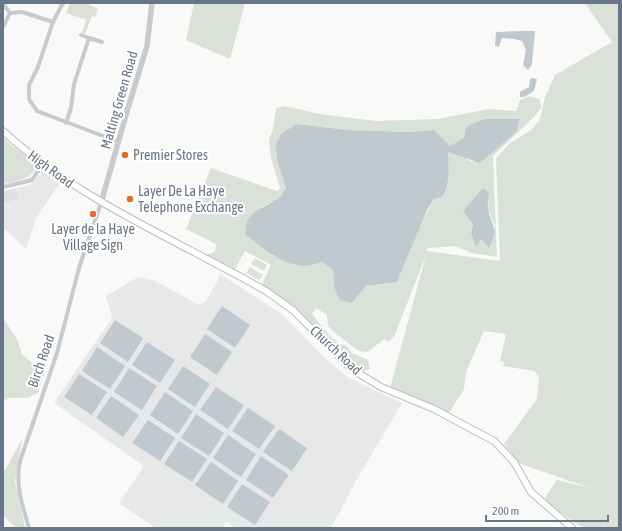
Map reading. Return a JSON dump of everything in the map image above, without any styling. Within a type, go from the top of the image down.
[{"type":"main road","name":"High Road","points":[[3,131],[42,165],[101,203]]},
{"type":"main road","name":"Church Road","points":[[101,203],[266,291],[294,311],[348,366],[370,381],[434,409],[494,441],[514,462],[531,492],[572,528]]},
{"type":"street","points":[[63,3],[53,22],[28,92],[29,99],[36,111],[119,142]]},
{"type":"street","name":"Malting Green Road","points":[[101,203],[148,46],[152,3]]},
{"type":"street","points":[[3,4],[10,13]]},
{"type":"street","points":[[3,27],[10,13],[16,11],[34,13],[53,22]]},
{"type":"street","points":[[81,35],[102,42]]},
{"type":"street","points":[[66,123],[72,108],[74,84],[89,38]]},
{"type":"street","points":[[3,187],[32,180],[42,165]]},
{"type":"street","name":"Birch Road","points":[[29,528],[19,495],[17,477],[20,461],[57,353],[79,268],[101,203]]},
{"type":"shaded area","points":[[70,3],[85,3],[98,9],[95,17],[92,16],[85,34],[82,33],[86,20],[66,13]]},
{"type":"shaded area","points":[[194,3],[245,3],[230,59],[186,40]]},
{"type":"shaded area","points":[[585,3],[619,3],[619,528],[605,528],[606,520],[604,528],[584,528],[543,501],[557,480],[590,488],[518,463],[504,444],[537,399],[539,376],[534,371],[503,366],[504,362],[500,361],[506,334],[484,331],[466,372],[464,389],[449,413],[390,388],[426,255],[394,337],[388,342],[384,339],[368,352],[358,351],[328,326],[327,315],[316,308],[312,314],[332,337],[347,346],[352,353],[368,360],[370,369],[363,371],[341,353],[300,312],[261,286],[271,265],[245,251],[235,269],[205,255],[215,252],[216,244],[186,229],[211,168],[277,191],[280,188],[271,158],[269,140],[273,129],[276,108],[285,106],[319,114],[376,121],[438,119],[488,109],[516,111],[520,100],[529,96],[540,99],[541,108],[533,118],[493,156],[497,257],[472,253],[456,246],[427,248],[427,251],[500,261],[496,158],[509,144],[531,130],[540,119],[545,97],[555,75],[612,42]],"holes":[[[484,120],[520,120],[517,131],[472,162],[464,157],[447,152],[448,157],[434,199],[419,228],[397,282],[366,286],[352,303],[334,287],[333,270],[322,262],[305,266],[274,256],[246,235],[261,207],[277,200],[286,188],[283,178],[297,124],[348,130],[408,132],[434,130],[450,146],[464,138],[466,127]],[[489,193],[488,208],[495,227],[489,247],[481,239],[476,248],[471,233],[473,224]]]},
{"type":"shaded area","points":[[535,31],[532,64],[528,70],[523,65],[526,50],[522,41],[502,38],[499,47],[495,46],[496,32]]},
{"type":"shaded area","points":[[530,79],[537,79],[534,91],[524,97],[520,97],[520,92],[529,87]]},
{"type":"shaded area","points":[[484,119],[520,119],[517,131],[480,163],[448,152],[446,190],[443,196],[434,199],[427,210],[397,282],[366,286],[352,303],[340,300],[334,287],[333,270],[322,262],[304,266],[296,265],[273,255],[246,235],[247,222],[250,217],[277,199],[286,188],[277,160],[276,145],[281,134],[297,124],[348,130],[408,132],[434,130],[450,146],[464,138],[466,127]]},
{"type":"shaded area","points":[[3,138],[36,164],[37,167],[30,175],[18,181],[3,184]]},
{"type":"shaded area","points":[[44,169],[61,181],[36,218],[26,249],[3,227],[3,191],[30,185]]},
{"type":"shaded area","points":[[483,188],[489,193],[488,206],[489,214],[494,227],[494,235],[489,248],[481,239],[476,248],[471,233],[473,224],[463,211]]},
{"type":"shaded area","points":[[15,189],[18,199],[3,203],[3,192]]},
{"type":"shaded area","points":[[255,258],[267,265],[264,271],[251,264]]},
{"type":"shaded area","points":[[250,267],[263,275],[259,280],[246,273]]},
{"type":"shaded area","points":[[220,274],[282,314],[325,358],[349,378],[402,403],[356,481],[331,528],[236,528],[226,521],[222,528],[156,528],[119,503],[144,466],[54,403],[112,318],[106,296],[138,277],[153,280],[199,305],[206,301]]},
{"type":"shaded area","points":[[222,306],[250,325],[235,348],[207,329]]},
{"type":"shaded area","points":[[3,318],[17,339],[22,354],[36,367],[45,371],[38,393],[27,398],[9,398],[3,401]]},
{"type":"shaded area","points":[[115,320],[143,338],[128,362],[100,343]]},
{"type":"shaded area","points":[[205,334],[232,352],[217,375],[190,357]]},
{"type":"shaded area","points":[[147,342],[175,360],[160,383],[132,365]]},
{"type":"shaded area","points":[[97,347],[125,366],[110,389],[82,371]]},
{"type":"shaded area","points":[[183,366],[210,384],[195,407],[168,389]]},
{"type":"shaded area","points":[[129,368],[157,386],[142,410],[114,392]]},
{"type":"shaded area","points":[[79,374],[107,392],[92,415],[64,397]]},
{"type":"shaded area","points":[[216,387],[244,405],[228,429],[200,410]]},
{"type":"shaded area","points":[[165,392],[193,411],[178,434],[150,415]]},
{"type":"shaded area","points":[[111,396],[139,415],[123,437],[96,418]]},
{"type":"shaded area","points":[[248,408],[275,426],[259,449],[232,431]]},
{"type":"shaded area","points":[[196,414],[224,433],[209,456],[181,438]]},
{"type":"shaded area","points":[[148,420],[175,438],[160,461],[132,443]]},
{"type":"shaded area","points":[[279,429],[307,448],[292,471],[263,452]]},
{"type":"shaded area","points":[[228,435],[256,454],[241,477],[213,458]]},
{"type":"shaded area","points":[[22,439],[15,482],[25,528],[16,528],[3,515],[3,474]]},
{"type":"shaded area","points":[[179,441],[207,459],[192,482],[164,464]]},
{"type":"shaded area","points":[[261,456],[289,475],[273,498],[246,480]]},
{"type":"shaded area","points":[[211,462],[238,481],[223,504],[195,485]]},
{"type":"shaded area","points":[[242,484],[270,502],[255,525],[227,507]]},
{"type":"place","name":"Premier Stores","points":[[125,155]]},
{"type":"place","name":"Layer De La Haye Telephone Exchange","points":[[130,199]]},
{"type":"place","name":"Layer de la Haye Village Sign","points":[[93,214]]}]
